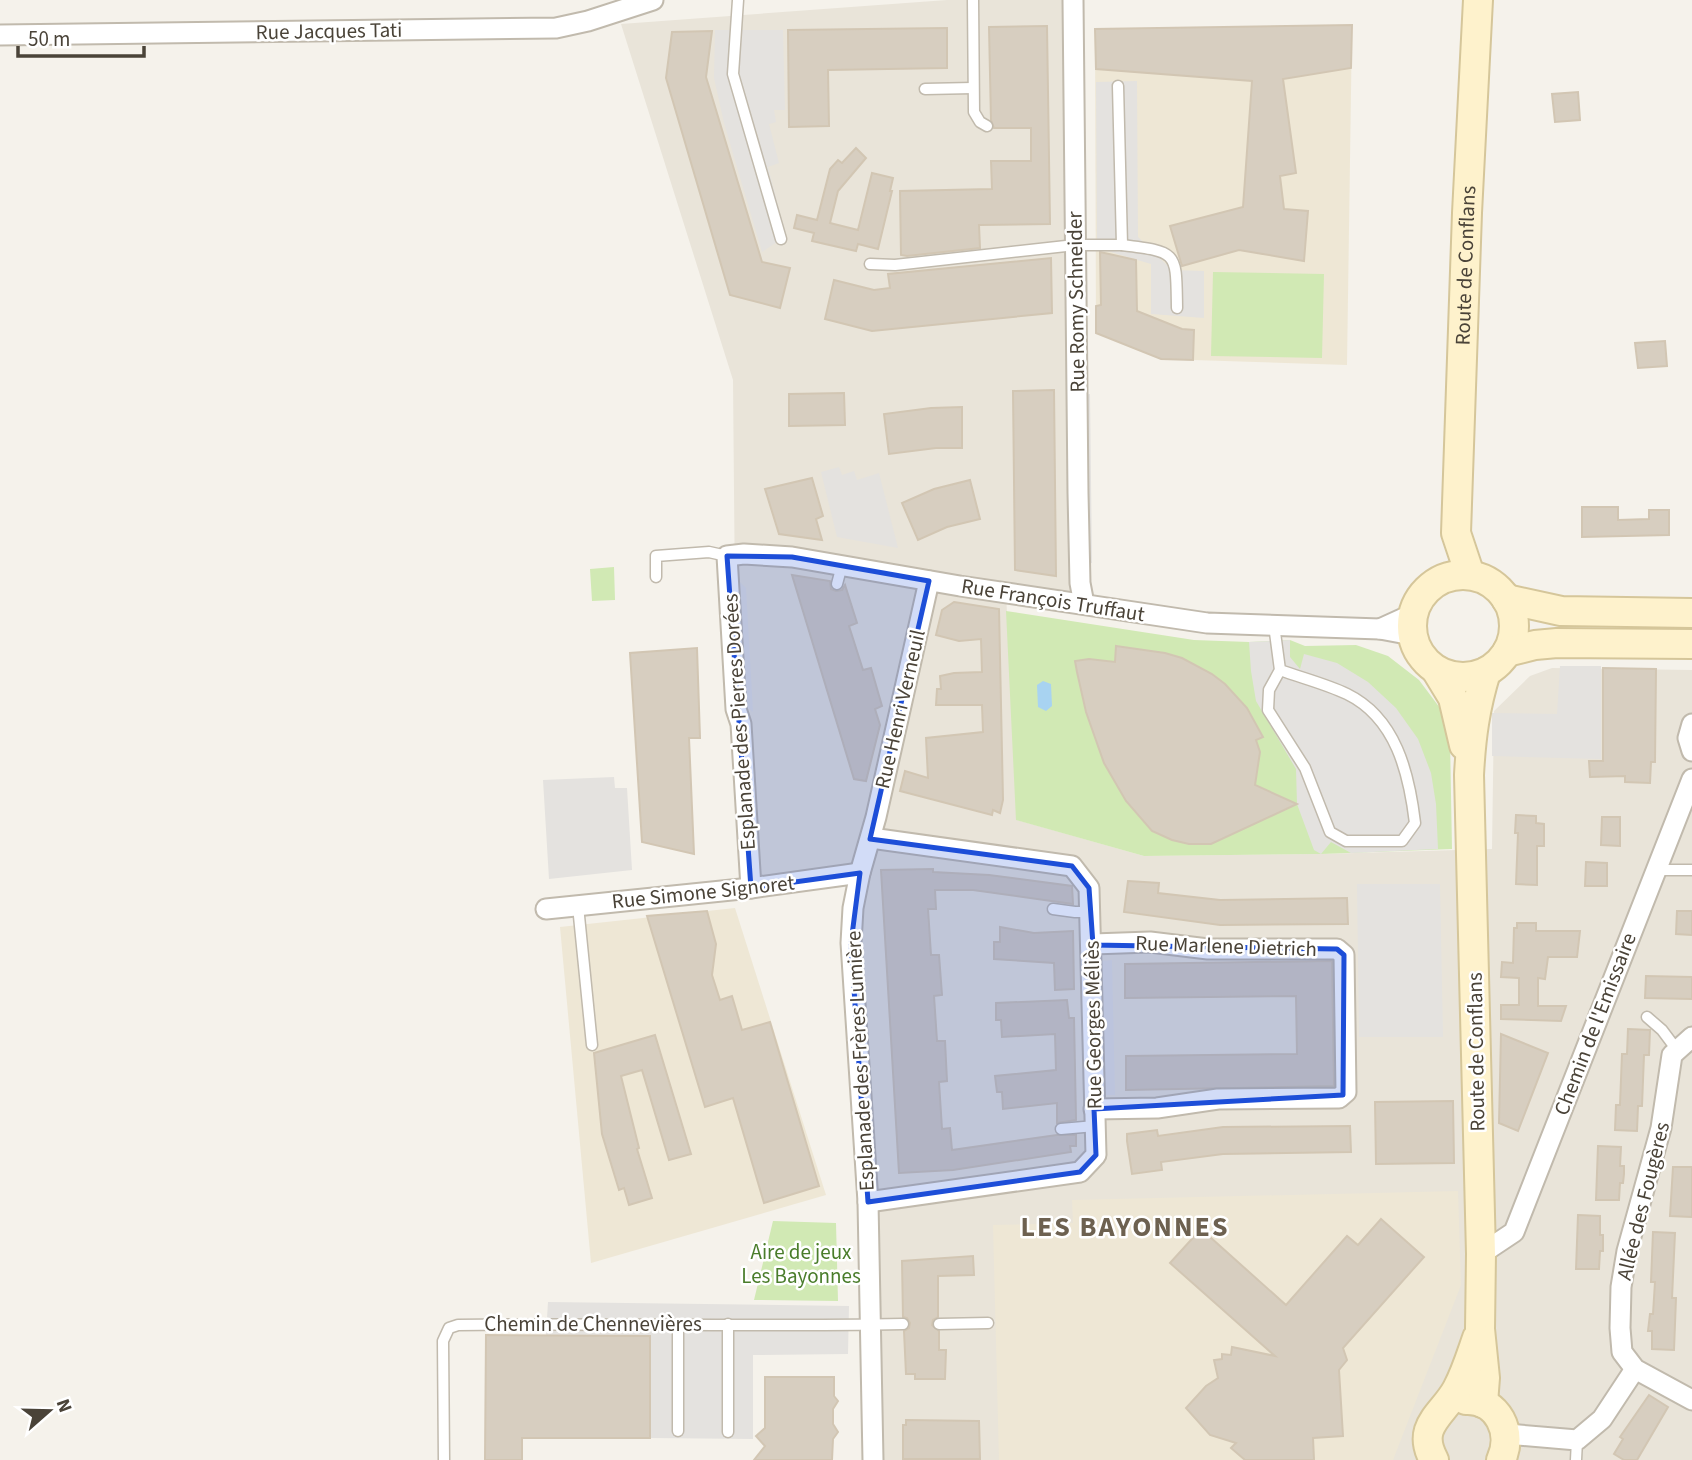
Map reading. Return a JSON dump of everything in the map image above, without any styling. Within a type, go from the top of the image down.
[{"type":"main road","name":"Route de Conflans","points":[[1470,575],[1456,533],[1465,254],[1478,0]]},
{"type":"main road","name":"Route de Conflans","points":[[1435,583],[1456,533]]},
{"type":"main road","points":[[1458,575],[1470,575],[1491,583],[1506,599],[1512,612],[1512,640],[1507,652],[1486,672],[1470,677],[1452,676],[1436,670],[1421,655],[1412,625],[1425,591],[1435,583],[1458,575]]},
{"type":"main road","points":[[1506,599],[1561,611],[1692,613]]},
{"type":"main road","points":[[1507,652],[1557,643],[1692,644]]},
{"type":"main road","name":"Route de Conflans","points":[[1436,670],[1453,698],[1461,726],[1469,775]]},
{"type":"main road","name":"Route de Conflans","points":[[1480,1329],[1469,775],[1471,729],[1486,672]]},
{"type":"main road","points":[[1480,1329],[1485,1378],[1483,1403]]},
{"type":"main road","points":[[1434,1460],[1427,1439],[1430,1426],[1464,1376],[1480,1329]]},
{"type":"main road","points":[[1446,1405],[1458,1400],[1471,1400],[1494,1410],[1503,1421],[1504,1447]]},
{"type":"street","name":"Rue Jacques Tati","points":[[0,35],[556,28],[588,21],[653,0]]},
{"type":"street","name":"Rue Romy Schneider","points":[[1073,0],[1077,493],[1080,583],[1084,604]]},
{"type":"street","name":"Rue François Truffaut","points":[[727,555],[792,557],[842,564],[929,581],[1208,623],[1380,629],[1412,625]]},
{"type":"street","name":"Esplanade des Pierres Dorées","points":[[727,555],[751,888]]},
{"type":"street","name":"Rue Henri Verneuil","points":[[870,838],[929,581]]},
{"type":"street","points":[[1692,724],[1688,738],[1692,751]]},
{"type":"street","name":"Chemin de l'Emissaire","points":[[1480,1254],[1514,1232],[1692,779]]},
{"type":"street","name":"Esplanade des Frères Lumière","points":[[870,838],[853,908],[851,943],[868,1202],[873,1460]]},
{"type":"street","name":"Rue Georges Méliès","points":[[868,1202],[1080,1172],[1096,1155],[1093,944],[1089,888],[1072,866],[870,838]]},
{"type":"street","name":"Rue Simone Signoret","points":[[546,909],[751,888],[860,873]]},
{"type":"street","name":"Rue Marlene Dietrich","points":[[1093,944],[1150,942],[1208,949],[1338,949],[1344,956],[1346,1092],[1339,1098],[1218,1099],[1094,1117]]},
{"type":"street","name":"Allée des Fougères","points":[[1635,1369],[1622,1352],[1621,1287],[1626,1251],[1661,1128],[1672,1055],[1685,1043]]},
{"type":"street","points":[[1504,1447],[1577,1440],[1602,1419],[1635,1369],[1692,1400]]},
{"type":"lane","points":[[738,0],[733,74],[781,239]]},
{"type":"lane","points":[[973,0],[974,112],[980,122],[987,126]]},
{"type":"lane","points":[[1118,86],[1122,244]]},
{"type":"lane","points":[[925,89],[973,88]]},
{"type":"lane","points":[[870,264],[895,265],[1075,245],[1122,244],[1159,250],[1171,256],[1176,265],[1177,308]]},
{"type":"lane","points":[[656,577],[656,556],[709,552],[727,555]]},
{"type":"lane","points":[[837,584],[842,564]]},
{"type":"lane","points":[[1273,624],[1280,670],[1269,690],[1268,710],[1306,768],[1330,832],[1346,841],[1402,841],[1415,823],[1410,784],[1397,748],[1384,724],[1348,694],[1280,670]]},
{"type":"lane","points":[[1655,870],[1692,870]]},
{"type":"lane","points":[[578,906],[592,1045]]},
{"type":"lane","points":[[1052,909],[1091,912]]},
{"type":"lane","points":[[1647,1017],[1662,1030],[1685,1043]]},
{"type":"lane","points":[[1061,1129],[1094,1117]]},
{"type":"lane","points":[[939,1324],[988,1323]]},
{"type":"lane","points":[[677,1324],[678,1431]]},
{"type":"lane","points":[[728,1324],[728,1432]]},
{"type":"lane","name":"Chemin de Chennevières","points":[[444,1460],[443,1340],[449,1328],[458,1325],[903,1324]]},
{"type":"lane","points":[[1576,1460],[1577,1440]]},
{"type":"highlighted area","points":[[727,556],[792,557],[929,581],[870,839],[1072,866],[1089,888],[1093,945],[1337,949],[1344,955],[1343,1095],[1094,1109],[1096,1155],[1080,1172],[868,1202],[851,943],[860,873],[751,888]]},
{"type":"shaded area","points":[[947,0],[1073,0],[1084,604],[1006,593],[1017,820],[1144,856],[1492,849],[1494,711],[1530,676],[1552,668],[1692,670],[1692,1460],[873,1460],[851,943],[860,874],[751,888],[736,709],[733,380],[621,24]]},
{"type":"shaded area","points":[[1352,25],[1347,365],[1161,359],[1096,333],[1095,29]]},
{"type":"shaded area","points":[[715,30],[783,30],[785,110],[774,110],[776,122],[769,124],[779,163],[768,167],[786,236],[762,252],[724,123],[714,78]]},
{"type":"shaded area","points":[[1137,81],[1138,237],[1172,270],[1204,271],[1204,318],[1151,314],[1151,264],[1097,248],[1096,82]]},
{"type":"shaded area","points":[[1090,394],[1092,563],[1087,564],[1085,395]]},
{"type":"shaded area","points":[[839,467],[842,475],[854,471],[857,480],[879,473],[898,548],[837,537],[821,472]]},
{"type":"shaded area","points":[[733,576],[746,588],[753,712],[740,702]]},
{"type":"shaded area","points":[[1290,640],[1290,657],[1300,669],[1304,654],[1337,663],[1368,682],[1396,708],[1418,739],[1431,773],[1436,804],[1438,849],[1351,853],[1331,842],[1321,854],[1314,850],[1297,804],[1296,769],[1256,701],[1251,671],[1249,642]]},
{"type":"shaded area","points":[[1560,666],[1601,666],[1601,759],[1492,756],[1492,713],[1557,714]]},
{"type":"shaded area","points":[[614,777],[615,788],[627,788],[632,870],[549,879],[543,780]]},
{"type":"shaded area","points":[[1357,884],[1440,884],[1443,1037],[1359,1037]]},
{"type":"shaded area","points":[[735,908],[826,1195],[591,1263],[560,927]]},
{"type":"shaded area","points":[[1112,960],[1115,1095],[1103,1095],[1100,961]]},
{"type":"shaded area","points":[[1458,1191],[1461,1285],[1393,1460],[999,1460],[993,1225],[1073,1223],[1072,1200]]},
{"type":"shaded area","points":[[548,1302],[849,1306],[848,1354],[753,1355],[753,1439],[650,1438],[650,1336],[546,1335]]},
{"type":"green space","points":[[1213,272],[1324,274],[1322,358],[1211,356]]},
{"type":"green space","points":[[614,567],[615,600],[592,601],[590,569]]},
{"type":"green space","points":[[1006,611],[1194,640],[1290,640],[1305,646],[1356,645],[1388,656],[1419,680],[1440,708],[1450,739],[1452,849],[1144,856],[1016,820]]},
{"type":"green space","name":"Aire de jeux Les Bayonnes","points":[[773,1221],[836,1223],[838,1301],[754,1300]]},
{"type":"water","points":[[1043,681],[1051,684],[1052,706],[1046,711],[1038,707],[1037,685]]},
{"type":"building","points":[[1352,25],[1351,68],[1283,79],[1296,173],[1280,176],[1284,209],[1308,211],[1304,261],[1239,250],[1182,266],[1170,226],[1243,207],[1252,81],[1096,69],[1095,29]]},
{"type":"building","points":[[1047,26],[1050,224],[979,225],[980,248],[901,255],[900,191],[992,189],[991,161],[1031,161],[1031,128],[994,128],[991,120],[989,27]]},
{"type":"building","points":[[947,28],[947,68],[828,70],[829,126],[789,127],[788,30]]},
{"type":"building","points":[[712,31],[706,77],[762,262],[790,268],[780,308],[730,295],[666,78],[672,32]]},
{"type":"building","points":[[1578,92],[1580,120],[1555,122],[1552,94]]},
{"type":"building","points":[[856,148],[866,158],[838,191],[830,223],[858,230],[872,173],[893,178],[878,249],[858,244],[856,251],[812,241],[814,233],[794,228],[797,215],[817,220],[830,169],[838,160],[842,163]]},
{"type":"building","points":[[1100,252],[1136,260],[1137,311],[1182,329],[1194,330],[1193,360],[1161,359],[1096,333],[1096,306],[1101,305]]},
{"type":"building","points":[[1051,258],[1052,313],[872,331],[825,319],[834,280],[874,290],[890,288],[888,274]]},
{"type":"building","points":[[1665,341],[1667,366],[1638,368],[1635,343]]},
{"type":"building","points":[[1054,390],[1056,576],[1015,570],[1013,391]]},
{"type":"building","points":[[844,393],[845,425],[789,426],[789,394]]},
{"type":"building","points":[[962,407],[962,448],[936,448],[889,454],[884,414]]},
{"type":"building","points":[[812,478],[823,516],[816,519],[822,540],[779,534],[765,489]]},
{"type":"building","points":[[970,480],[980,519],[947,527],[918,540],[902,503],[934,489]]},
{"type":"building","points":[[1582,507],[1618,507],[1618,520],[1649,519],[1649,510],[1669,510],[1669,535],[1582,537]]},
{"type":"building","points":[[792,575],[830,581],[831,589],[836,591],[842,590],[845,585],[857,623],[849,626],[863,670],[871,668],[882,706],[875,709],[880,725],[866,781],[854,779]]},
{"type":"building","points":[[954,602],[999,609],[1003,800],[1000,813],[993,810],[992,815],[900,791],[905,771],[928,778],[926,738],[983,732],[982,705],[936,705],[937,689],[941,689],[940,676],[982,672],[981,639],[959,641],[936,635],[942,610]]},
{"type":"building","points":[[1116,646],[1182,658],[1225,684],[1247,708],[1263,737],[1256,740],[1260,752],[1255,785],[1297,804],[1211,844],[1189,844],[1152,831],[1126,801],[1104,763],[1086,712],[1077,672],[1075,661],[1089,659],[1115,662]]},
{"type":"building","points":[[697,648],[700,738],[689,738],[694,854],[642,842],[630,653]]},
{"type":"building","points":[[1603,668],[1656,669],[1655,762],[1651,762],[1650,783],[1625,782],[1625,776],[1590,777],[1589,761],[1603,761]]},
{"type":"building","points":[[1516,815],[1536,816],[1536,823],[1544,824],[1544,846],[1537,846],[1537,885],[1516,884]]},
{"type":"building","points":[[1602,817],[1620,817],[1620,846],[1601,845]]},
{"type":"building","points":[[1586,862],[1607,863],[1607,886],[1585,886]]},
{"type":"building","points":[[933,869],[933,872],[989,875],[1072,886],[1073,904],[973,890],[935,890],[936,909],[928,909],[931,955],[939,955],[942,995],[934,996],[937,1041],[945,1041],[947,1081],[939,1082],[942,1129],[950,1128],[952,1150],[1057,1135],[1076,1135],[1076,1146],[1070,1146],[1071,1152],[953,1170],[899,1173],[881,870]]},
{"type":"building","points":[[1128,881],[1159,883],[1158,893],[1220,900],[1347,898],[1348,924],[1220,925],[1124,912]]},
{"type":"building","points":[[707,911],[716,944],[712,975],[720,1000],[732,996],[742,1030],[770,1022],[819,1186],[764,1203],[733,1098],[705,1107],[647,916]]},
{"type":"building","points":[[1677,911],[1692,911],[1692,935],[1676,934]]},
{"type":"building","points":[[1517,923],[1536,923],[1536,931],[1580,931],[1577,957],[1548,957],[1545,979],[1538,978],[1538,1006],[1566,1006],[1561,1021],[1501,1019],[1501,1005],[1519,1005],[1519,978],[1501,977],[1502,962],[1513,963],[1514,928],[1517,928]]},
{"type":"building","points":[[1000,927],[1034,933],[1073,931],[1074,989],[1055,990],[1054,963],[994,959],[994,942],[1000,942]]},
{"type":"building","points":[[1332,961],[1334,1086],[1126,1090],[1126,1056],[1297,1054],[1296,996],[1125,998],[1125,964]]},
{"type":"building","points":[[1646,976],[1692,977],[1692,999],[1645,998]]},
{"type":"building","points":[[1067,1000],[1069,1018],[1074,1018],[1076,1120],[1057,1123],[1057,1103],[1003,1109],[1002,1092],[997,1092],[995,1076],[1056,1070],[1055,1034],[1002,1037],[1001,1020],[996,1020],[996,1003]]},
{"type":"building","points":[[1628,1029],[1650,1030],[1649,1055],[1644,1055],[1642,1106],[1638,1106],[1637,1131],[1615,1130],[1616,1105],[1620,1105],[1622,1054],[1627,1054]]},
{"type":"building","points":[[1501,1034],[1548,1053],[1518,1131],[1499,1123]]},
{"type":"building","points":[[655,1035],[691,1154],[669,1160],[642,1070],[621,1076],[639,1148],[637,1149],[652,1198],[629,1205],[624,1188],[619,1190],[602,1134],[594,1053]]},
{"type":"building","points":[[1453,1101],[1454,1163],[1376,1164],[1375,1102]]},
{"type":"building","points":[[1350,1126],[1351,1152],[1223,1154],[1161,1162],[1162,1170],[1132,1174],[1127,1141],[1127,1134],[1157,1130],[1158,1136],[1223,1127]]},
{"type":"building","points":[[1598,1146],[1621,1147],[1620,1166],[1624,1166],[1624,1174],[1623,1183],[1620,1183],[1619,1200],[1596,1200]]},
{"type":"building","points":[[1673,1167],[1692,1167],[1692,1217],[1670,1216]]},
{"type":"building","points":[[1578,1215],[1600,1216],[1603,1251],[1600,1251],[1599,1269],[1576,1269]]},
{"type":"building","points":[[1381,1219],[1424,1257],[1343,1348],[1347,1360],[1339,1370],[1343,1436],[1313,1438],[1314,1460],[1245,1460],[1231,1448],[1236,1443],[1210,1435],[1186,1408],[1206,1386],[1218,1378],[1214,1360],[1222,1359],[1222,1354],[1231,1355],[1232,1347],[1275,1356],[1170,1263],[1201,1229],[1286,1305],[1347,1236],[1358,1245]]},
{"type":"building","points":[[1653,1232],[1675,1233],[1672,1298],[1676,1298],[1674,1350],[1652,1349],[1652,1331],[1648,1331],[1650,1314],[1653,1314],[1655,1282],[1651,1282]]},
{"type":"building","points":[[973,1256],[974,1275],[938,1276],[938,1317],[933,1320],[932,1325],[939,1331],[939,1350],[946,1350],[945,1379],[915,1379],[915,1374],[906,1374],[904,1331],[909,1328],[910,1323],[903,1317],[902,1261]]},
{"type":"building","points":[[486,1335],[650,1336],[650,1438],[522,1438],[522,1460],[485,1460]]},
{"type":"building","points":[[765,1377],[834,1377],[834,1396],[838,1401],[833,1409],[833,1424],[838,1432],[833,1439],[832,1460],[754,1460],[765,1446],[756,1436],[765,1428]]},
{"type":"building","points":[[1649,1395],[1668,1407],[1637,1460],[1624,1460],[1614,1454],[1623,1439],[1620,1437]]},
{"type":"building","points":[[906,1420],[979,1421],[980,1459],[903,1459],[903,1425],[906,1425]]},
{"type":"district","name":"LES BAYONNES","points":[[1125,1226]]}]
